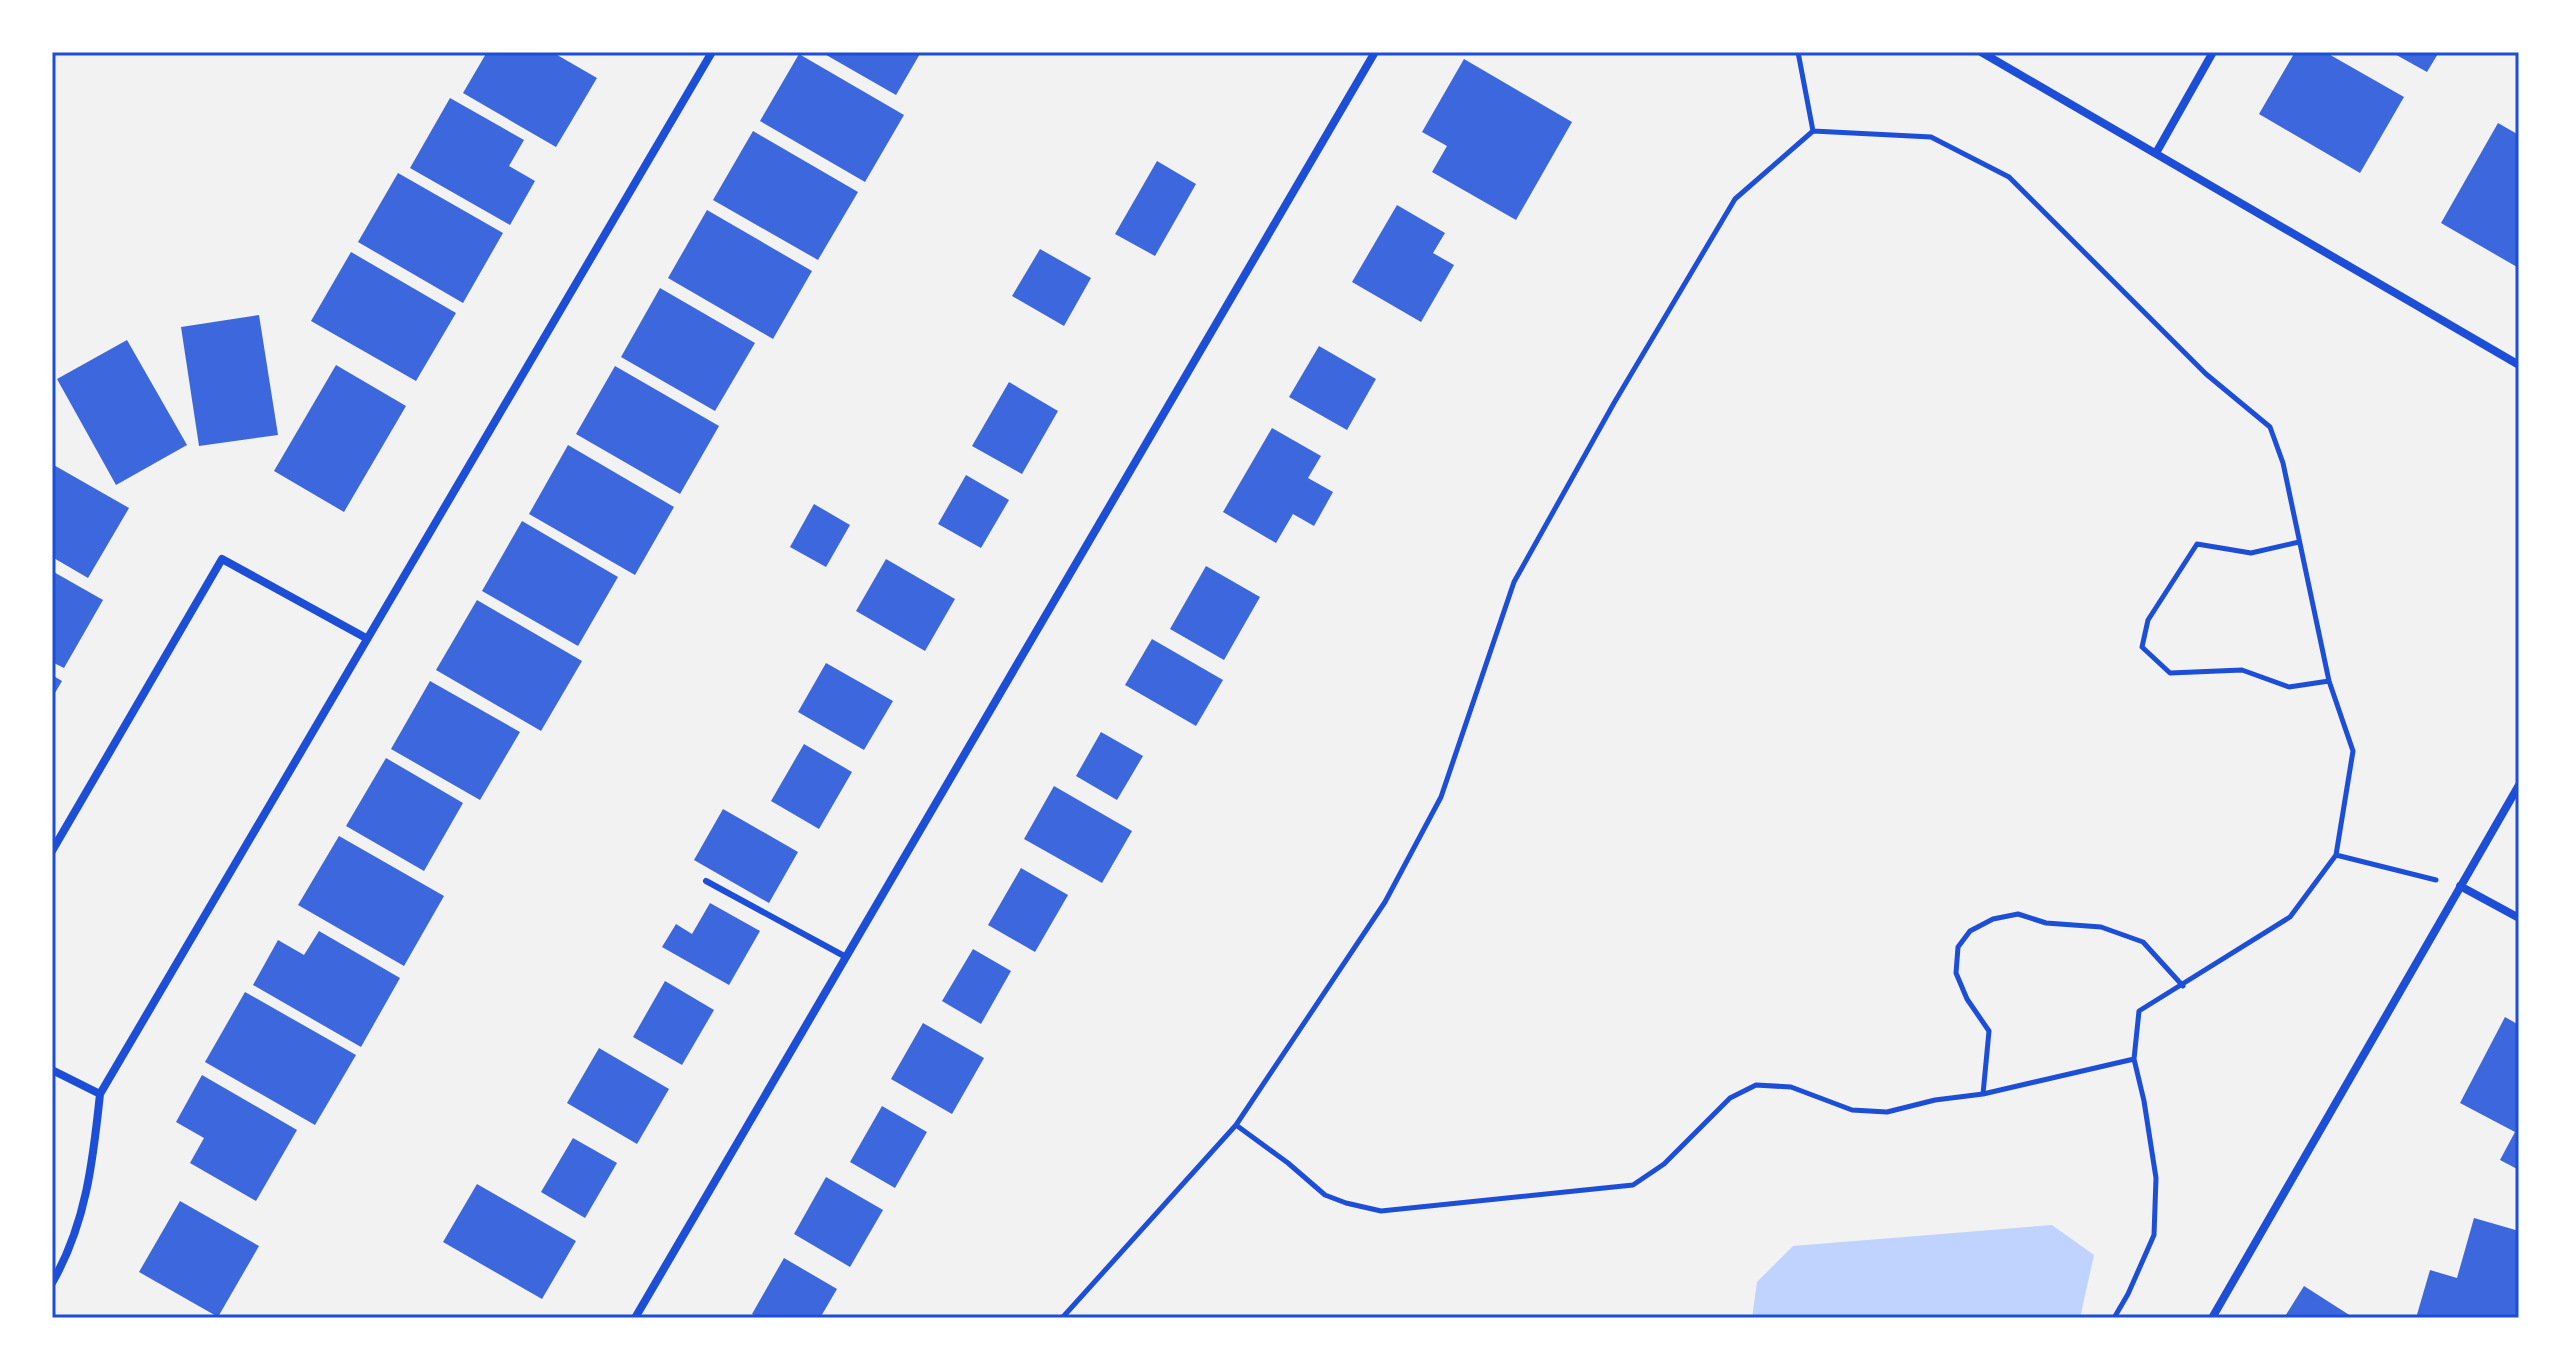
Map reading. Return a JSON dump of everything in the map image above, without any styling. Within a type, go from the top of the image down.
[{"type":"street","points":[[52,1283],[69,1254],[93,1166],[100,1094],[712,52]]},
{"type":"street","points":[[635,1318],[1375,52]]},
{"type":"street","points":[[1981,52],[2519,365]]},
{"type":"street","points":[[2156,153],[2213,52]]},
{"type":"street","points":[[52,851],[222,559],[366,638]]},
{"type":"street","points":[[2212,1318],[2519,785]]},
{"type":"street","points":[[2460,886],[2519,918]]},
{"type":"street","points":[[52,1070],[100,1094]]},
{"type":"lane","points":[[706,881],[846,957]]},
{"type":"path","points":[[1798,52],[1813,131]]},
{"type":"path","points":[[1062,1318],[1236,1125],[1385,902],[1441,797],[1514,582],[1614,403],[1735,199],[1813,131],[1931,137],[2009,177],[2206,374],[2270,427],[2283,463],[2329,681],[2353,751],[2336,855],[2290,917],[2139,1011],[2134,1059],[2156,1178],[2154,1235],[2114,1318]]},
{"type":"path","points":[[2299,542],[2251,553],[2197,544],[2148,620],[2142,647],[2170,673],[2242,670],[2289,687],[2329,681]]},
{"type":"path","points":[[2336,855],[2460,886]]},
{"type":"path","points":[[1983,1094],[1989,1031],[1967,999],[1956,973],[1958,947],[1970,931],[1993,919],[2018,914],[2046,923],[2101,927],[2143,942],[2183,986]]},
{"type":"path","points":[[1236,1125],[1325,1195],[1381,1211],[1633,1185],[1664,1164],[1730,1098],[1756,1085],[1791,1087],[1852,1110],[1887,1112],[1935,1100],[1983,1094],[2134,1059]]},
{"type":"water","points":[[2052,1225],[2094,1255],[2080,1318],[1752,1318],[1757,1282],[1793,1246]]},
{"type":"building","points":[[487,52],[552,52],[597,78],[556,147],[463,93]]},
{"type":"building","points":[[821,52],[921,52],[896,95]]},
{"type":"building","points":[[2295,52],[2325,52],[2404,97],[2360,173],[2259,114]]},
{"type":"building","points":[[2391,52],[2439,52],[2427,72]]},
{"type":"building","points":[[799,54],[904,115],[865,182],[760,121]]},
{"type":"building","points":[[1464,59],[1572,122],[1516,220],[1432,172],[1447,146],[1422,132]]},
{"type":"building","points":[[450,98],[524,140],[509,166],[535,181],[510,225],[410,168]]},
{"type":"building","points":[[2498,123],[2519,135],[2517,267],[2441,223]]},
{"type":"building","points":[[753,131],[858,192],[818,260],[713,200]]},
{"type":"building","points":[[1157,161],[1196,184],[1155,256],[1115,234]]},
{"type":"building","points":[[398,173],[503,233],[463,303],[358,242]]},
{"type":"building","points":[[1397,205],[1445,233],[1433,253],[1454,265],[1421,322],[1352,282]]},
{"type":"building","points":[[707,210],[812,271],[773,339],[668,278]]},
{"type":"building","points":[[1040,249],[1091,278],[1064,326],[1012,296]]},
{"type":"building","points":[[351,252],[456,313],[416,381],[311,321]]},
{"type":"building","points":[[660,288],[755,343],[715,411],[621,357]]},
{"type":"building","points":[[259,315],[278,435],[199,446],[181,327]]},
{"type":"building","points":[[127,340],[187,445],[116,485],[57,379]]},
{"type":"building","points":[[1319,346],[1376,379],[1347,430],[1289,397]]},
{"type":"building","points":[[336,365],[406,406],[344,512],[274,471]]},
{"type":"building","points":[[615,366],[719,426],[680,494],[576,434]]},
{"type":"building","points":[[1009,382],[1058,411],[1022,474],[972,446]]},
{"type":"building","points":[[1272,428],[1321,456],[1308,478],[1333,492],[1314,526],[1293,514],[1276,543],[1223,512]]},
{"type":"building","points":[[568,445],[674,507],[635,575],[529,514]]},
{"type":"building","points":[[52,464],[129,508],[88,578],[52,557]]},
{"type":"building","points":[[966,475],[1009,500],[981,548],[938,524]]},
{"type":"building","points":[[814,504],[850,525],[826,567],[790,547]]},
{"type":"building","points":[[522,521],[618,577],[578,646],[482,591]]},
{"type":"building","points":[[886,559],[955,599],[925,651],[856,611]]},
{"type":"building","points":[[1206,566],[1260,597],[1224,660],[1170,629]]},
{"type":"building","points":[[52,571],[103,600],[64,668],[52,662]]},
{"type":"building","points":[[477,600],[582,661],[541,731],[436,670]]},
{"type":"building","points":[[1152,639],[1223,680],[1196,726],[1125,685]]},
{"type":"building","points":[[826,663],[893,701],[864,750],[798,712]]},
{"type":"building","points":[[52,675],[62,681],[52,698]]},
{"type":"building","points":[[430,681],[520,732],[480,800],[391,749]]},
{"type":"building","points":[[1101,732],[1143,756],[1117,800],[1076,776]]},
{"type":"building","points":[[804,744],[852,772],[819,829],[771,801]]},
{"type":"building","points":[[386,758],[463,803],[424,871],[346,826]]},
{"type":"building","points":[[1054,786],[1132,831],[1102,883],[1024,839]]},
{"type":"building","points":[[723,809],[798,852],[769,903],[694,860]]},
{"type":"building","points":[[339,836],[444,896],[404,966],[298,905]]},
{"type":"building","points":[[1021,868],[1068,895],[1035,952],[988,925]]},
{"type":"building","points":[[710,903],[760,931],[729,985],[662,947],[676,924],[692,934]]},
{"type":"building","points":[[319,931],[400,978],[361,1047],[253,985],[278,940],[304,955]]},
{"type":"building","points":[[973,949],[1011,971],[981,1024],[942,1001]]},
{"type":"building","points":[[665,981],[714,1010],[682,1065],[633,1037]]},
{"type":"building","points":[[245,992],[356,1055],[315,1125],[205,1062]]},
{"type":"building","points":[[2505,1017],[2519,1025],[2519,1170],[2500,1160],[2515,1132],[2460,1103]]},
{"type":"building","points":[[923,1023],[984,1058],[952,1114],[891,1079]]},
{"type":"building","points":[[599,1048],[669,1089],[637,1144],[567,1103]]},
{"type":"building","points":[[202,1075],[297,1130],[256,1201],[190,1163],[204,1138],[176,1122]]},
{"type":"building","points":[[882,1106],[927,1132],[895,1188],[850,1162]]},
{"type":"building","points":[[573,1138],[617,1163],[585,1218],[541,1192]]},
{"type":"building","points":[[826,1177],[883,1210],[850,1267],[794,1234]]},
{"type":"building","points":[[477,1184],[576,1241],[542,1299],[443,1242]]},
{"type":"building","points":[[180,1201],[259,1246],[218,1317],[139,1272]]},
{"type":"building","points":[[2474,1218],[2519,1231],[2519,1318],[2416,1318],[2430,1270],[2457,1278]]},
{"type":"building","points":[[784,1258],[837,1289],[820,1318],[759,1318],[752,1314]]},
{"type":"building","points":[[2304,1286],[2354,1318],[2284,1318]]}]
